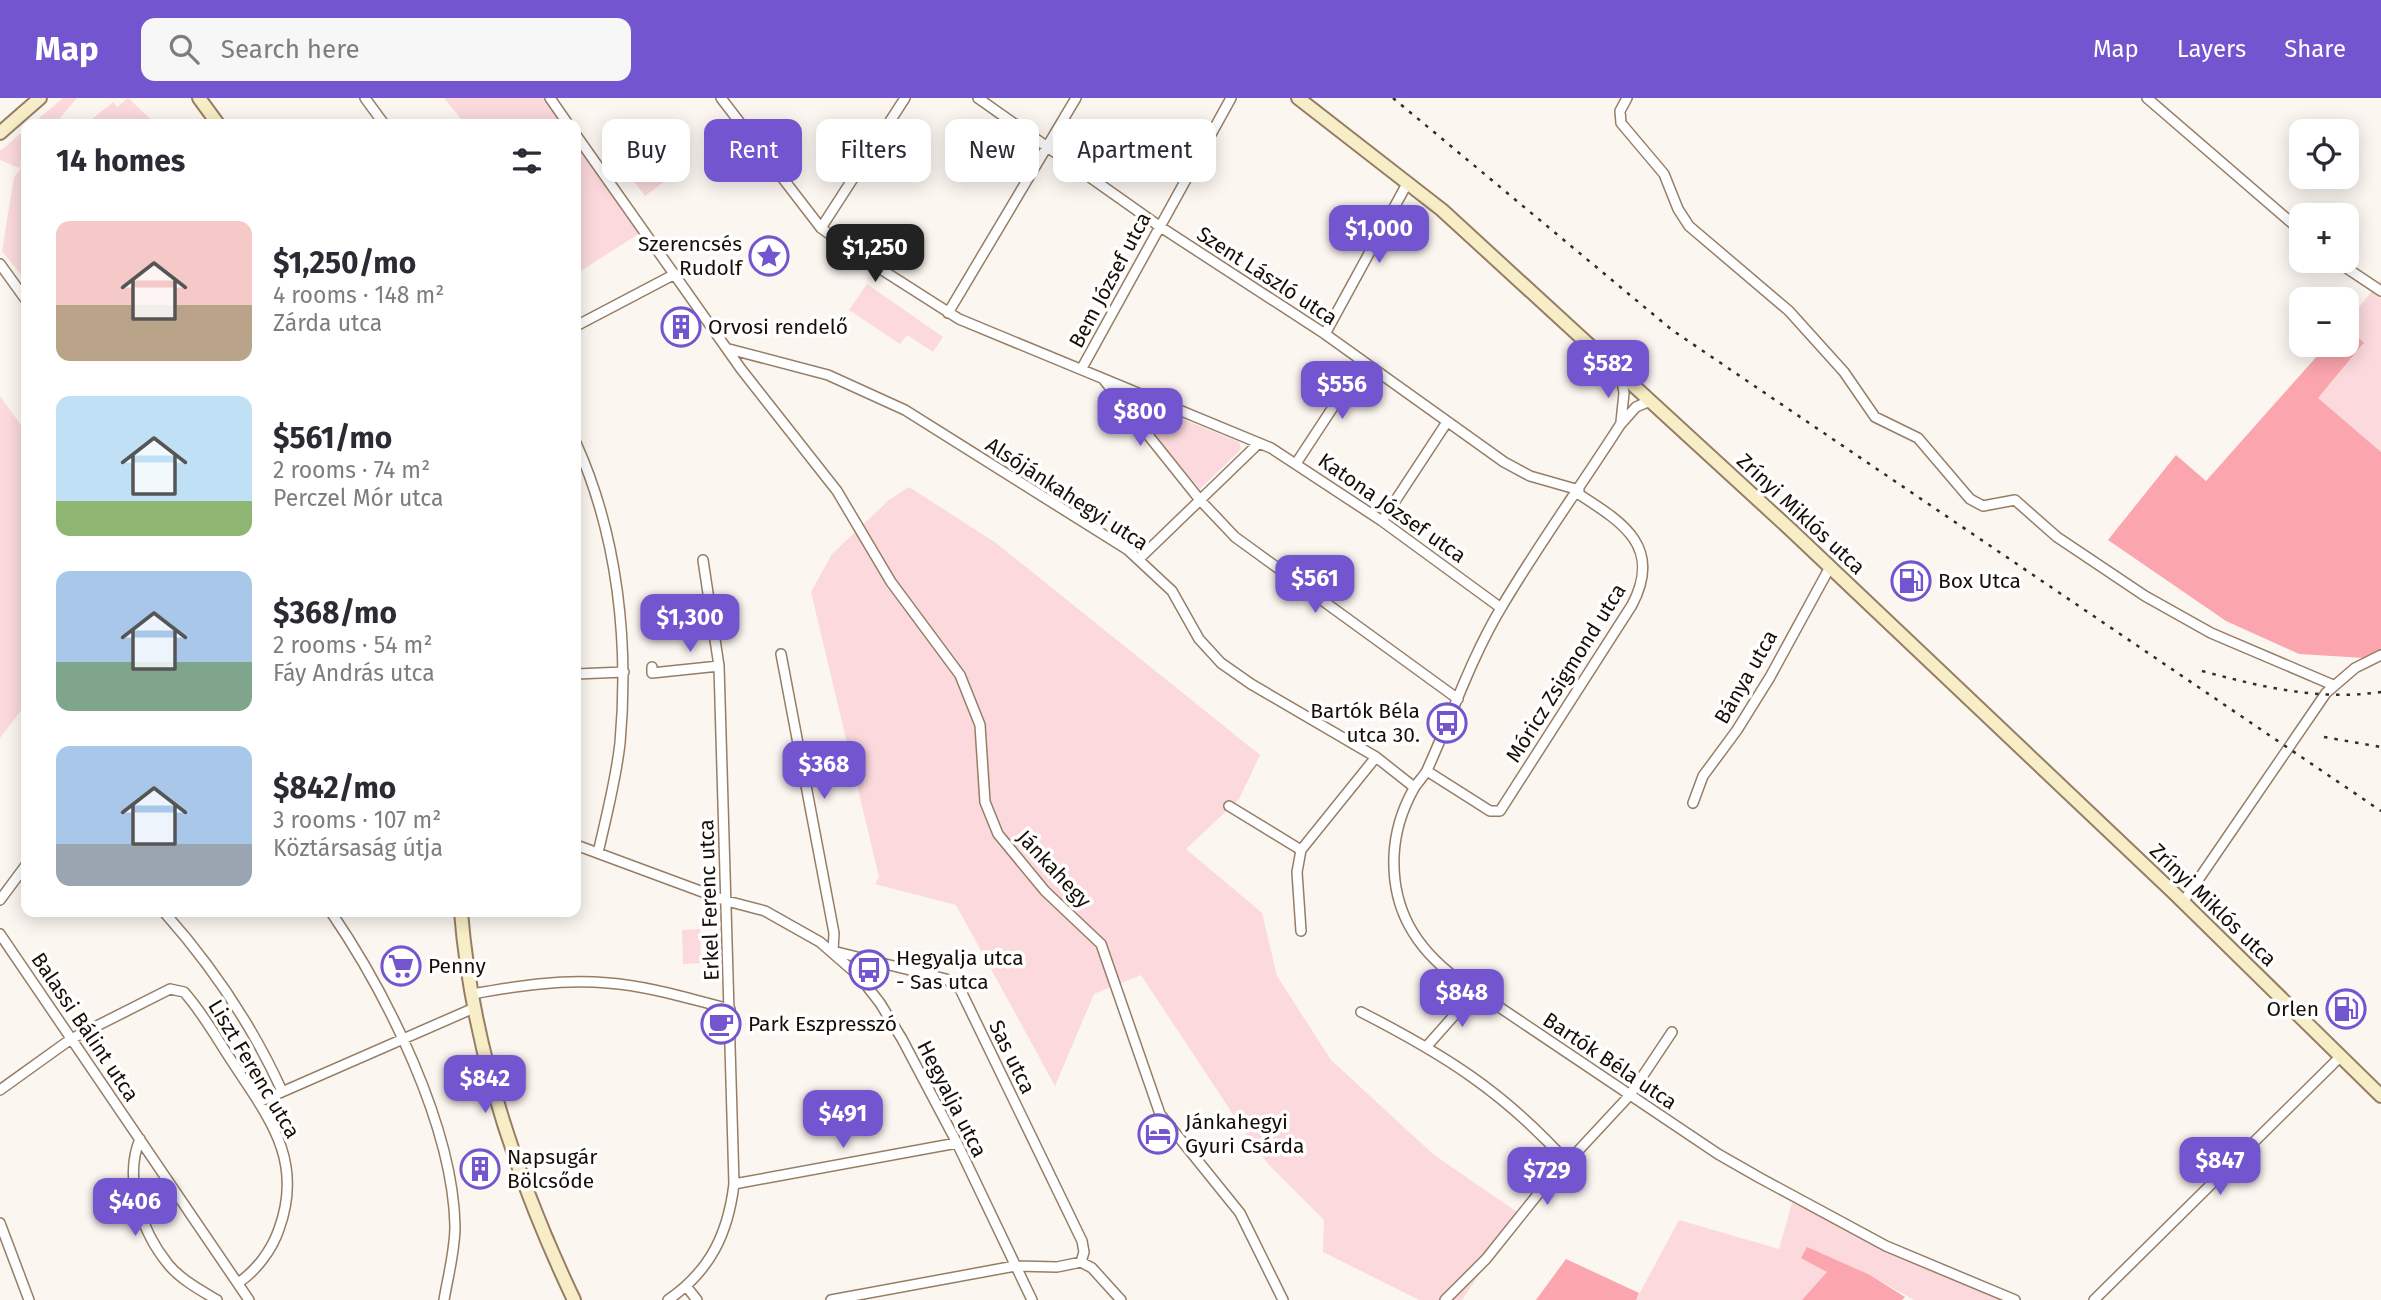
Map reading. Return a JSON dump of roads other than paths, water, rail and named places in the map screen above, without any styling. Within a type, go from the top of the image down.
[{"type":"main road","points":[[0,134],[40,98]]},
{"type":"main road","points":[[199,98],[214,119]]},
{"type":"main road","name":"Zrínyi Miklós utca","points":[[1298,98],[1408,182],[1650,401],[1830,567],[2183,902],[2381,1096]]},
{"type":"main road","points":[[462,917],[473,1001],[495,1093],[528,1198],[574,1300]]},
{"type":"street","points":[[365,98],[380,119]]},
{"type":"street","points":[[550,98],[565,119]]},
{"type":"street","name":"Katona József utca","points":[[721,98],[821,228],[948,313],[1259,443],[1297,462],[1501,608]]},
{"type":"street","points":[[821,228],[905,98]]},
{"type":"street","name":"Szent László utca","points":[[978,98],[1159,226],[1325,334],[1362,363],[1523,473],[1578,492]]},
{"type":"street","points":[[948,313],[1076,98]]},
{"type":"street","name":"Bem József utca","points":[[1082,368],[1231,98]]},
{"type":"street","points":[[1627,98],[1620,111],[1621,123],[1664,174],[1685,222],[1789,311],[1844,372],[1875,417],[1918,438],[1970,499],[1983,506],[2015,500],[2057,537],[2155,601],[2211,633],[2333,685]]},
{"type":"street","points":[[2147,98],[2289,221]]},
{"type":"street","name":"Jánkahegy","points":[[581,142],[736,360],[837,491],[891,582],[960,675],[980,725],[985,802],[999,834],[1045,891],[1101,944],[1160,1114],[1240,1213],[1283,1300]]},
{"type":"street","points":[[1325,334],[1408,182]]},
{"type":"street","points":[[0,264],[21,290]]},
{"type":"street","points":[[2354,273],[2381,291]]},
{"type":"street","points":[[581,323],[675,274]]},
{"type":"street","name":"Alsójánkahegyi utca","points":[[729,349],[828,375],[905,410],[1139,559],[1172,591],[1199,639],[1221,663],[1251,684],[1376,757],[1414,787]]},
{"type":"street","points":[[1297,462],[1362,363]]},
{"type":"street","points":[[1620,425],[1624,393],[1621,375]]},
{"type":"street","points":[[1103,378],[1200,500],[1246,546],[1458,699]]},
{"type":"street","points":[[1620,425],[1636,407],[1650,401]]},
{"type":"street","points":[[1382,521],[1447,422]]},
{"type":"street","name":"Bartók Béla utca","points":[[1620,425],[1501,608],[1427,771],[1414,787],[1396,834],[1394,867],[1400,903],[1409,930],[1420,946],[1475,992],[1718,1154],[1886,1246],[2015,1300]]},
{"type":"street","points":[[1139,559],[1259,443]]},
{"type":"street","points":[[581,457],[594,492],[611,561],[624,672],[616,774],[598,853]]},
{"type":"street","name":"Móricz Zsigmond utca","points":[[1427,771],[1490,811],[1500,811],[1632,605],[1644,570],[1638,545],[1612,516],[1578,492]]},
{"type":"street","name":"Erkel Ferenc utca","points":[[668,1300],[687,1286],[707,1265],[722,1238],[734,1184],[719,666],[703,560]]},
{"type":"street","name":"Bánya utca","points":[[1693,803],[1703,776],[1737,730],[1770,677],[1830,567]]},
{"type":"street","points":[[781,653],[834,933],[833,951]]},
{"type":"street","points":[[2183,902],[2333,685],[2355,668],[2381,655]]},
{"type":"street","points":[[652,667],[652,673],[719,666]]},
{"type":"street","points":[[581,674],[624,672]]},
{"type":"street","points":[[1301,931],[1297,872],[1301,850],[1376,757]]},
{"type":"street","points":[[1229,806],[1301,850]]},
{"type":"street","name":"Hegyalja utca","points":[[581,847],[727,901],[765,911],[833,951],[859,976],[880,1003],[957,1143],[1032,1300]]},
{"type":"street","points":[[0,900],[21,872]]},
{"type":"street","name":"Liszt Ferenc utca","points":[[168,917],[203,957],[230,995],[282,1091]]},
{"type":"street","points":[[334,917],[377,988],[401,1038],[433,1120],[454,1209],[453,1249],[444,1300]]},
{"type":"street","name":"Balassi Bálint utca","points":[[0,934],[249,1300]]},
{"type":"street","name":"Sas utca","points":[[833,951],[946,979],[960,989],[1082,1241],[1084,1252],[1081,1262]]},
{"type":"street","points":[[259,1102],[401,1038],[473,1001],[531,984],[594,982],[649,989],[730,1009]]},
{"type":"street","name":"Liszt Ferenc utca","points":[[71,1039],[170,989],[179,989],[190,998],[259,1102],[286,1154],[288,1193],[278,1234],[254,1270],[238,1283]]},
{"type":"street","points":[[1427,1046],[1475,992]]},
{"type":"street","points":[[1361,1012],[1427,1046],[1464,1070],[1531,1122],[1568,1163]]},
{"type":"street","points":[[1444,1300],[1486,1259],[1538,1194],[1630,1095],[1672,1032]]},
{"type":"street","points":[[0,1090],[71,1039]]},
{"type":"street","points":[[2325,1072],[2327,1042]]},
{"type":"street","points":[[2094,1300],[2341,1056]]},
{"type":"street","points":[[140,1139],[134,1156],[135,1189],[148,1231],[168,1264],[217,1300]]},
{"type":"street","points":[[734,1184],[957,1143]]},
{"type":"street","points":[[0,1223],[29,1300]]},
{"type":"street","points":[[831,1300],[1015,1266],[1057,1267],[1081,1262],[1092,1268],[1121,1300]]},
{"type":"street","points":[[687,1286],[697,1300]]},
{"type":"railway","points":[[1393,98],[1672,330],[2381,811]]},
{"type":"railway","points":[[2202,671],[2313,694],[2381,692]]},
{"type":"railway","points":[[2324,737],[2381,747]]},
{"type":"place","name":"Szerencsés Rudolf","points":[[769,256]]},
{"type":"place","name":"Orvosi rendelő","points":[[681,327]]},
{"type":"place","name":"Box Utca","points":[[1911,581]]},
{"type":"place","name":"Bartók Béla utca 30.","points":[[1447,723]]},
{"type":"place","name":"Penny","points":[[401,966]]},
{"type":"place","name":"Hegyalja utca - Sas utca","points":[[869,970]]},
{"type":"place","name":"Orlen","points":[[2346,1009]]},
{"type":"place","name":"Park Eszpresszó","points":[[721,1024]]},
{"type":"place","name":"Jánkahegyi Gyuri Csárda","points":[[1158,1134]]},
{"type":"place","name":"Napsugár Bölcsőde","points":[[480,1169]]}]
